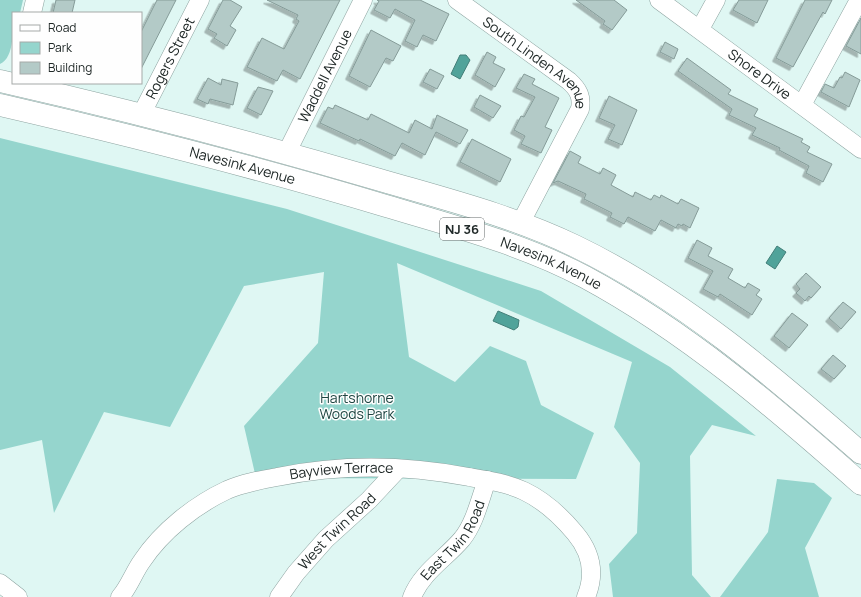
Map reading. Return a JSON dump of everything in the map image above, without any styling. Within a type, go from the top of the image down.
[{"type":"highway","name":"Navesink Avenue","points":[[14,84],[287,152],[461,204],[520,224],[574,246],[617,268],[673,303],[732,345],[781,384],[861,453]]},
{"type":"highway","name":"Navesink Avenue","points":[[2,106],[230,161],[312,184],[472,232],[516,247],[562,266],[626,301],[724,369],[760,397],[861,484]]},
{"type":"street","points":[[32,12],[36,0]]},
{"type":"street","name":"Rogers Street","points":[[141,115],[200,0]]},
{"type":"street","name":"Waddell Avenue","points":[[287,152],[363,0]]},
{"type":"street","name":"South Linden Avenue","points":[[457,0],[569,81],[577,88],[580,96],[580,110],[520,224]]},
{"type":"street","name":"Shore Drive","points":[[659,0],[861,149]]},
{"type":"street","points":[[700,29],[716,0]]},
{"type":"street","points":[[802,105],[859,0]]},
{"type":"street","name":"Bayview Terrace","points":[[120,597],[143,559],[165,535],[194,509],[228,490],[257,481],[322,470],[356,468],[428,469],[487,480],[522,490],[540,499],[565,521],[586,549],[592,566],[592,579],[586,597]]},
{"type":"street","name":"West Twin Road","points":[[279,597],[296,573],[326,539],[369,500],[398,469]]},
{"type":"street","name":"East Twin Road","points":[[412,597],[416,587],[429,571],[462,539],[470,527],[487,480]]},
{"type":"street","points":[[0,583],[18,597]]},
{"type":"green space","points":[[0,0],[23,0],[20,12],[12,12],[11,49],[5,61],[0,64]]},
{"type":"green space","name":"Hartshorne Woods Park","points":[[0,138],[287,209],[541,291],[670,367],[756,436],[712,425],[690,456],[692,575],[711,597],[613,597],[609,564],[637,533],[640,463],[614,427],[632,362],[397,263],[409,357],[455,382],[490,346],[526,361],[541,405],[594,433],[576,479],[256,478],[244,426],[318,343],[324,272],[244,286],[170,427],[104,412],[54,513],[42,440],[0,450]]},
{"type":"green space","points":[[777,479],[814,483],[832,498],[805,548],[819,597],[720,597],[768,532]]},
{"type":"shaded area","points":[[460,55],[466,55],[470,60],[460,79],[451,74]]},
{"type":"shaded area","points":[[777,246],[786,252],[775,269],[766,263]]},
{"type":"shaded area","points":[[498,311],[519,320],[518,327],[514,330],[493,321]]},
{"type":"building","points":[[56,0],[75,0],[72,12],[53,12]]},
{"type":"building","points":[[157,0],[176,0],[142,67],[142,30]]},
{"type":"building","points":[[223,0],[230,0],[242,7],[230,26],[236,30],[227,46],[214,38],[217,34],[208,29]]},
{"type":"building","points":[[267,0],[340,0],[300,79],[283,70],[277,81],[247,67],[262,38],[284,49],[299,21],[296,19],[298,15]]},
{"type":"building","points":[[377,0],[420,0],[449,14],[436,41],[423,35],[417,47],[405,41],[415,20],[395,9],[390,18],[374,10],[379,1]]},
{"type":"building","points":[[576,0],[614,0],[627,10],[612,30],[603,24],[605,21]]},
{"type":"building","points":[[739,0],[768,0],[757,23],[733,10]]},
{"type":"building","points":[[805,0],[832,0],[825,14],[823,12],[793,67],[776,58]]},
{"type":"building","points":[[861,18],[861,54],[846,46]]},
{"type":"building","points":[[371,30],[401,46],[393,61],[386,58],[370,87],[349,76]]},
{"type":"building","points":[[665,42],[678,49],[674,59],[660,52]]},
{"type":"building","points":[[487,52],[496,57],[493,63],[505,69],[495,87],[475,75]]},
{"type":"building","points":[[687,58],[731,90],[728,94],[758,109],[754,116],[803,139],[801,142],[810,147],[807,152],[832,164],[823,182],[806,173],[809,166],[779,150],[780,148],[752,135],[756,128],[729,115],[732,109],[678,71]]},
{"type":"building","points":[[430,69],[444,76],[437,89],[423,82]]},
{"type":"building","points":[[845,72],[860,80],[849,107],[821,92],[825,84],[834,88],[840,77],[842,78]]},
{"type":"building","points":[[524,74],[535,79],[532,84],[559,98],[545,127],[552,130],[541,153],[521,144],[525,136],[514,130],[521,116],[524,117],[535,97],[516,88]]},
{"type":"building","points":[[208,78],[221,85],[222,79],[238,83],[233,105],[210,99],[208,104],[197,99]]},
{"type":"building","points":[[258,87],[273,91],[261,115],[247,108]]},
{"type":"building","points":[[480,95],[501,106],[493,118],[474,107]]},
{"type":"building","points":[[609,96],[637,110],[622,145],[608,139],[615,125],[599,118]]},
{"type":"building","points":[[335,105],[368,120],[371,114],[409,133],[415,120],[432,129],[437,115],[468,130],[460,144],[436,132],[425,155],[402,143],[395,156],[360,139],[359,141],[320,123],[328,107],[333,109]]},
{"type":"building","points":[[472,139],[511,159],[500,182],[460,162]]},
{"type":"building","points":[[570,151],[581,157],[578,163],[600,174],[603,168],[616,175],[611,185],[633,197],[635,192],[651,200],[654,195],[660,198],[661,195],[678,204],[681,199],[699,208],[690,228],[683,224],[682,226],[678,224],[676,228],[661,220],[655,231],[628,217],[624,224],[610,217],[612,213],[584,199],[586,194],[558,181],[553,183]]},
{"type":"building","points":[[697,240],[712,248],[708,256],[733,269],[728,278],[745,288],[748,283],[760,290],[756,295],[762,299],[752,315],[720,294],[718,297],[703,289],[713,271],[688,258]]},
{"type":"building","points":[[806,273],[821,287],[811,298],[809,296],[805,301],[796,293],[800,289],[796,284]]},
{"type":"building","points":[[843,302],[856,312],[841,329],[829,318]]},
{"type":"building","points":[[792,313],[808,325],[789,348],[774,336]]},
{"type":"building","points":[[833,355],[846,366],[834,379],[821,369]]}]
